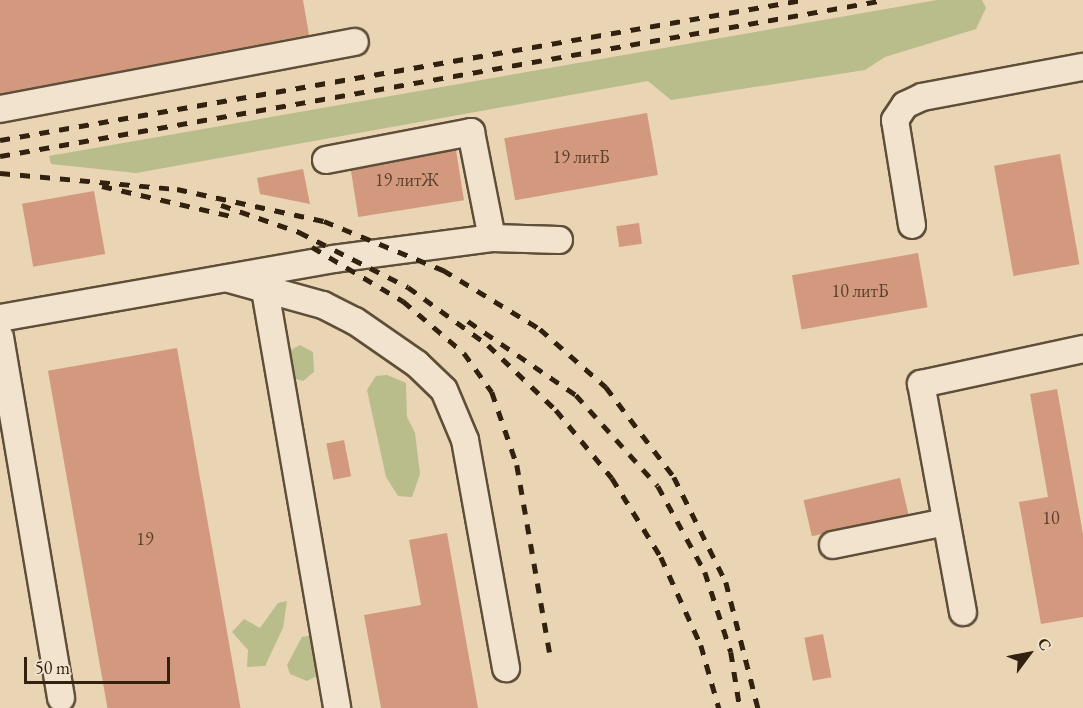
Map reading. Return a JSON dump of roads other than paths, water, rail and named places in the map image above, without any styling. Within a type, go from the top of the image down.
[{"type":"lane","points":[[0,110],[355,42]]},
{"type":"lane","points":[[912,225],[895,120],[905,105],[922,97],[1083,67]]},
{"type":"lane","points":[[326,160],[471,132],[492,238]]},
{"type":"lane","points":[[0,318],[223,277],[492,238],[559,240]]},
{"type":"lane","points":[[223,277],[355,321],[417,364],[448,398],[465,440],[506,668]]},
{"type":"lane","points":[[265,290],[338,708]]},
{"type":"lane","points":[[0,337],[62,698]]},
{"type":"lane","points":[[963,612],[921,384],[1083,349]]},
{"type":"lane","points":[[833,545],[946,522]]},
{"type":"railway","points":[[0,140],[802,0]]},
{"type":"railway","points":[[0,156],[885,0]]},
{"type":"railway","points":[[0,173],[177,189],[324,221],[443,270],[540,329],[606,387],[674,477],[726,582],[758,708]]},
{"type":"railway","points":[[102,186],[231,216]]},
{"type":"railway","points":[[221,205],[299,232],[408,287],[488,345],[556,410],[612,478],[661,557],[701,645],[719,708]]},
{"type":"railway","points":[[312,247],[403,301],[464,353],[492,392],[517,465],[551,659]]},
{"type":"railway","points":[[468,321],[576,395],[658,486],[705,572],[731,652],[740,708]]}]
